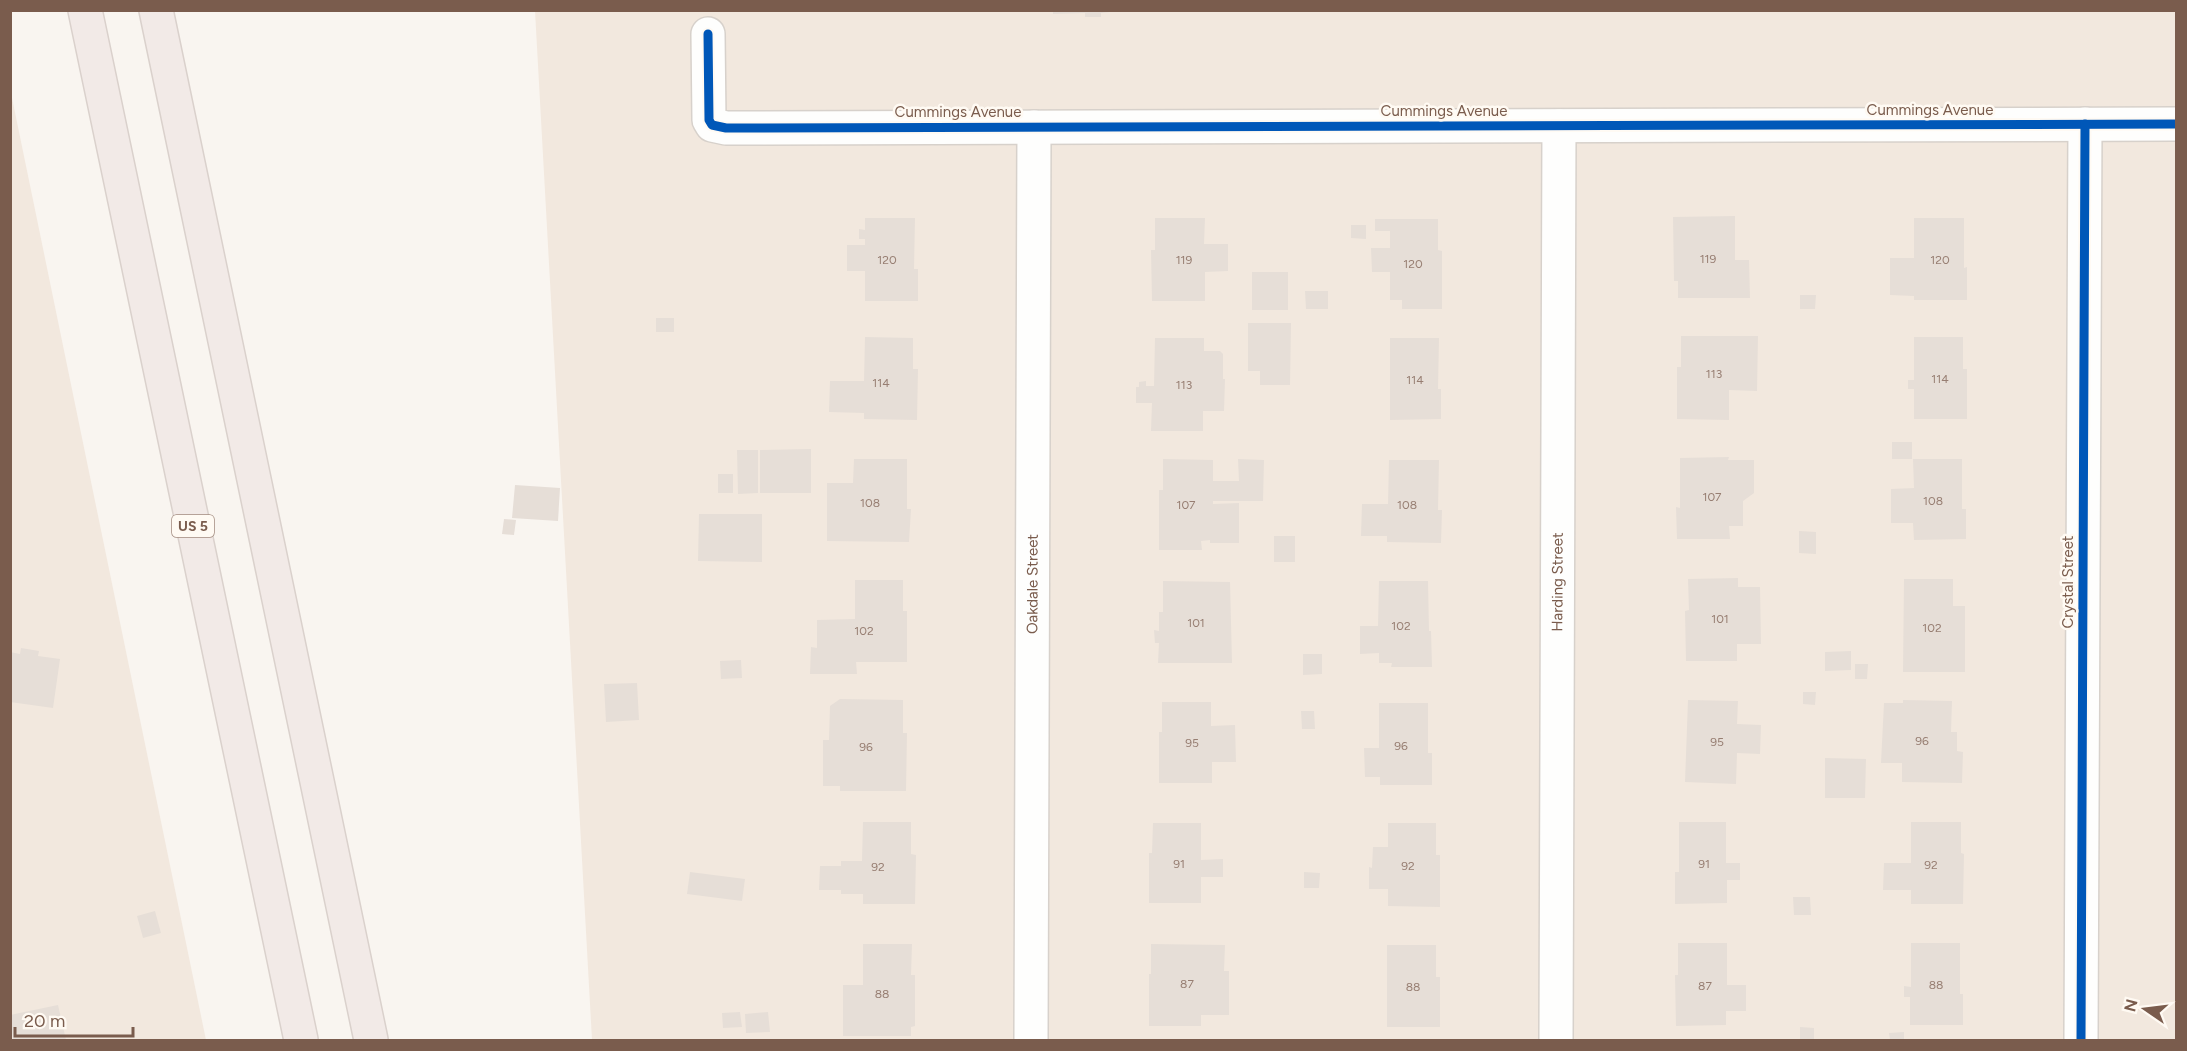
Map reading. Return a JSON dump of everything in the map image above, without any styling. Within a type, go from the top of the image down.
[{"type":"highway","name":"US 5","points":[[85,10],[301,1041]]},
{"type":"highway","points":[[156,10],[371,1041]]},
{"type":"street","name":"Cummings Avenue","points":[[708,34],[708,115],[712,126],[726,128],[2176,124]]},
{"type":"street","name":"Crystal Street","points":[[2081,1041],[2085,124]]},
{"type":"street","name":"Harding Street","points":[[1556,1041],[1559,126]]},
{"type":"street","name":"Oakdale Street","points":[[1031,1041],[1034,127]]},
{"type":"shaded area","points":[[535,11],[2176,11],[2176,1040],[592,1040]]},
{"type":"shaded area","points":[[11,93],[206,1040],[11,1040]]},
{"type":"building","points":[[1053,10],[1110,10],[1110,12],[1101,13],[1101,17],[1085,17],[1085,13],[1053,14]]},
{"type":"building","points":[[1735,216],[1735,260],[1749,260],[1750,298],[1678,298],[1678,281],[1674,281],[1673,217]]},
{"type":"building","points":[[865,218],[915,218],[914,269],[918,269],[918,301],[865,301],[865,271],[847,271],[847,245],[865,245],[865,239],[859,239],[859,229],[865,230]]},
{"type":"building","points":[[1155,218],[1205,218],[1204,244],[1228,244],[1228,271],[1205,272],[1205,301],[1152,301],[1151,250],[1155,250]]},
{"type":"building","points":[[1914,218],[1964,218],[1964,268],[1967,267],[1967,300],[1914,300],[1914,296],[1890,295],[1890,258],[1914,258]]},
{"type":"building","points":[[1375,219],[1438,219],[1438,250],[1442,251],[1442,309],[1402,309],[1402,300],[1390,300],[1390,272],[1372,272],[1371,248],[1390,248],[1390,231],[1375,231]]},
{"type":"building","points":[[1351,225],[1366,225],[1366,239],[1351,238]]},
{"type":"building","points":[[1252,272],[1288,272],[1288,310],[1252,310]]},
{"type":"building","points":[[1305,291],[1328,291],[1328,309],[1306,309]]},
{"type":"building","points":[[1800,295],[1816,295],[1815,309],[1800,309]]},
{"type":"building","points":[[656,318],[674,318],[674,332],[656,332]]},
{"type":"building","points":[[1248,323],[1291,323],[1290,385],[1260,385],[1260,371],[1248,371]]},
{"type":"building","points":[[1681,336],[1758,336],[1757,391],[1729,390],[1729,420],[1677,419],[1677,367],[1681,367]]},
{"type":"building","points":[[865,337],[913,338],[913,369],[918,369],[917,420],[864,419],[864,413],[829,412],[830,381],[864,381]]},
{"type":"building","points":[[1914,337],[1963,337],[1963,369],[1967,369],[1967,419],[1914,419],[1914,389],[1908,389],[1908,380],[1914,380]]},
{"type":"building","points":[[1155,338],[1204,338],[1204,351],[1220,351],[1223,354],[1224,411],[1203,411],[1203,431],[1151,431],[1152,403],[1136,403],[1136,387],[1139,387],[1139,382],[1146,381],[1146,386],[1154,386]]},
{"type":"building","points":[[1390,338],[1439,338],[1438,389],[1441,389],[1441,419],[1390,420]]},
{"type":"building","points":[[1892,442],[1912,442],[1912,459],[1892,459]]},
{"type":"building","points":[[811,449],[811,493],[760,493],[760,450]]},
{"type":"building","points":[[737,450],[758,450],[758,493],[738,494]]},
{"type":"building","points":[[1729,457],[1728,460],[1754,460],[1754,493],[1743,501],[1743,526],[1729,526],[1730,539],[1677,539],[1676,507],[1680,508],[1680,458]]},
{"type":"building","points":[[854,459],[907,459],[907,509],[911,509],[909,542],[827,541],[827,483],[853,483]]},
{"type":"building","points":[[1163,459],[1213,460],[1213,481],[1239,481],[1238,459],[1264,460],[1263,501],[1213,501],[1213,504],[1239,503],[1239,543],[1210,543],[1210,540],[1201,541],[1202,550],[1159,550],[1159,490],[1163,490]]},
{"type":"building","points":[[1913,459],[1962,459],[1962,509],[1966,509],[1966,539],[1914,540],[1913,523],[1891,523],[1891,489],[1914,488]]},
{"type":"building","points":[[1389,460],[1439,460],[1438,510],[1442,510],[1441,543],[1387,542],[1387,536],[1361,536],[1362,504],[1388,504]]},
{"type":"building","points":[[718,474],[733,474],[733,493],[718,493]]},
{"type":"building","points":[[515,485],[560,488],[558,521],[512,518]]},
{"type":"building","points":[[699,514],[762,514],[762,562],[698,561]]},
{"type":"building","points":[[504,519],[516,520],[514,535],[502,534]]},
{"type":"building","points":[[1799,531],[1816,532],[1816,554],[1799,553]]},
{"type":"building","points":[[1274,536],[1295,536],[1295,562],[1274,562]]},
{"type":"building","points":[[1738,578],[1738,587],[1760,587],[1761,644],[1737,644],[1737,661],[1686,661],[1685,611],[1689,610],[1688,579]]},
{"type":"building","points":[[1904,579],[1953,579],[1953,606],[1965,606],[1965,672],[1903,672]]},
{"type":"building","points":[[855,580],[903,580],[903,611],[907,611],[907,662],[856,662],[857,674],[810,674],[811,647],[817,648],[817,620],[855,619]]},
{"type":"building","points":[[1163,581],[1230,582],[1232,663],[1158,663],[1159,643],[1155,643],[1154,630],[1159,631],[1159,612],[1163,612]]},
{"type":"building","points":[[1379,581],[1428,581],[1432,667],[1391,667],[1392,663],[1379,663],[1379,653],[1360,654],[1360,626],[1378,626]]},
{"type":"building","points":[[21,648],[39,651],[38,656],[60,659],[53,708],[10,702],[10,652],[20,654]]},
{"type":"building","points":[[1851,651],[1851,670],[1825,671],[1825,652]]},
{"type":"building","points":[[1303,654],[1322,654],[1322,674],[1303,675]]},
{"type":"building","points":[[741,660],[742,678],[721,679],[720,661]]},
{"type":"building","points":[[1855,664],[1868,664],[1867,679],[1855,679]]},
{"type":"building","points":[[637,683],[639,720],[606,722],[604,684]]},
{"type":"building","points":[[1803,692],[1816,692],[1815,705],[1803,704]]},
{"type":"building","points":[[840,699],[903,700],[903,733],[907,733],[906,791],[840,791],[840,786],[823,786],[823,740],[829,740],[830,706]]},
{"type":"building","points":[[1688,700],[1738,701],[1737,724],[1761,725],[1760,754],[1737,753],[1736,784],[1685,782]]},
{"type":"building","points":[[1903,700],[1952,701],[1951,732],[1957,732],[1957,751],[1963,752],[1962,783],[1902,782],[1902,763],[1881,763],[1884,703],[1903,703]]},
{"type":"building","points":[[1162,702],[1211,702],[1211,726],[1235,725],[1236,762],[1212,762],[1212,783],[1159,783],[1159,732],[1162,732]]},
{"type":"building","points":[[1379,703],[1428,703],[1428,753],[1432,753],[1432,785],[1380,785],[1380,777],[1365,777],[1364,748],[1379,748]]},
{"type":"building","points":[[1301,711],[1314,711],[1315,729],[1302,729]]},
{"type":"building","points":[[1825,758],[1866,759],[1865,798],[1825,798]]},
{"type":"building","points":[[863,822],[911,822],[911,854],[916,855],[915,904],[863,904],[863,894],[841,894],[841,890],[819,890],[820,866],[841,866],[841,861],[862,861]]},
{"type":"building","points":[[1679,822],[1726,822],[1726,863],[1740,863],[1740,880],[1727,880],[1727,903],[1675,904],[1675,872],[1679,872]]},
{"type":"building","points":[[1911,822],[1961,822],[1961,853],[1964,854],[1963,904],[1911,904],[1911,890],[1883,890],[1884,863],[1911,863]]},
{"type":"building","points":[[1153,823],[1201,823],[1201,860],[1223,859],[1223,877],[1201,877],[1201,903],[1149,903],[1149,853],[1152,853]]},
{"type":"building","points":[[1388,823],[1436,823],[1436,855],[1440,855],[1440,907],[1388,906],[1388,889],[1369,889],[1369,867],[1372,868],[1373,847],[1388,847]]},
{"type":"building","points":[[690,872],[745,879],[742,901],[687,894]]},
{"type":"building","points":[[1304,872],[1320,873],[1319,888],[1304,888]]},
{"type":"building","points":[[1793,897],[1810,897],[1811,915],[1794,915]]},
{"type":"building","points":[[155,911],[161,933],[143,938],[137,916]]},
{"type":"building","points":[[1678,943],[1727,943],[1727,985],[1746,985],[1746,1011],[1726,1011],[1726,1025],[1676,1026],[1675,975],[1678,975]]},
{"type":"building","points":[[1911,943],[1960,943],[1960,994],[1963,994],[1963,1025],[1910,1025],[1910,997],[1904,997],[1904,986],[1911,987]]},
{"type":"building","points":[[863,944],[912,944],[911,975],[915,975],[915,1026],[911,1027],[911,1036],[843,1036],[843,985],[863,985]]},
{"type":"building","points":[[1151,944],[1225,945],[1224,971],[1229,971],[1229,1015],[1201,1015],[1201,1026],[1149,1026]]},
{"type":"building","points":[[1387,945],[1436,945],[1436,977],[1440,977],[1440,1027],[1387,1027]]},
{"type":"building","points":[[58,1005],[66,1040],[13,1040],[10,1015]]},
{"type":"building","points":[[740,1012],[742,1027],[723,1028],[722,1013]]},
{"type":"building","points":[[768,1012],[770,1032],[746,1033],[745,1014]]},
{"type":"building","points":[[1800,1027],[1814,1028],[1814,1040],[1800,1040]]},
{"type":"building","points":[[1904,1032],[1904,1040],[1890,1040],[1889,1033]]},
{"type":"cycle path","points":[[708,34],[709,120],[712,125],[726,128],[2176,124]]},
{"type":"cycle path","points":[[2081,1040],[2085,124]]}]
